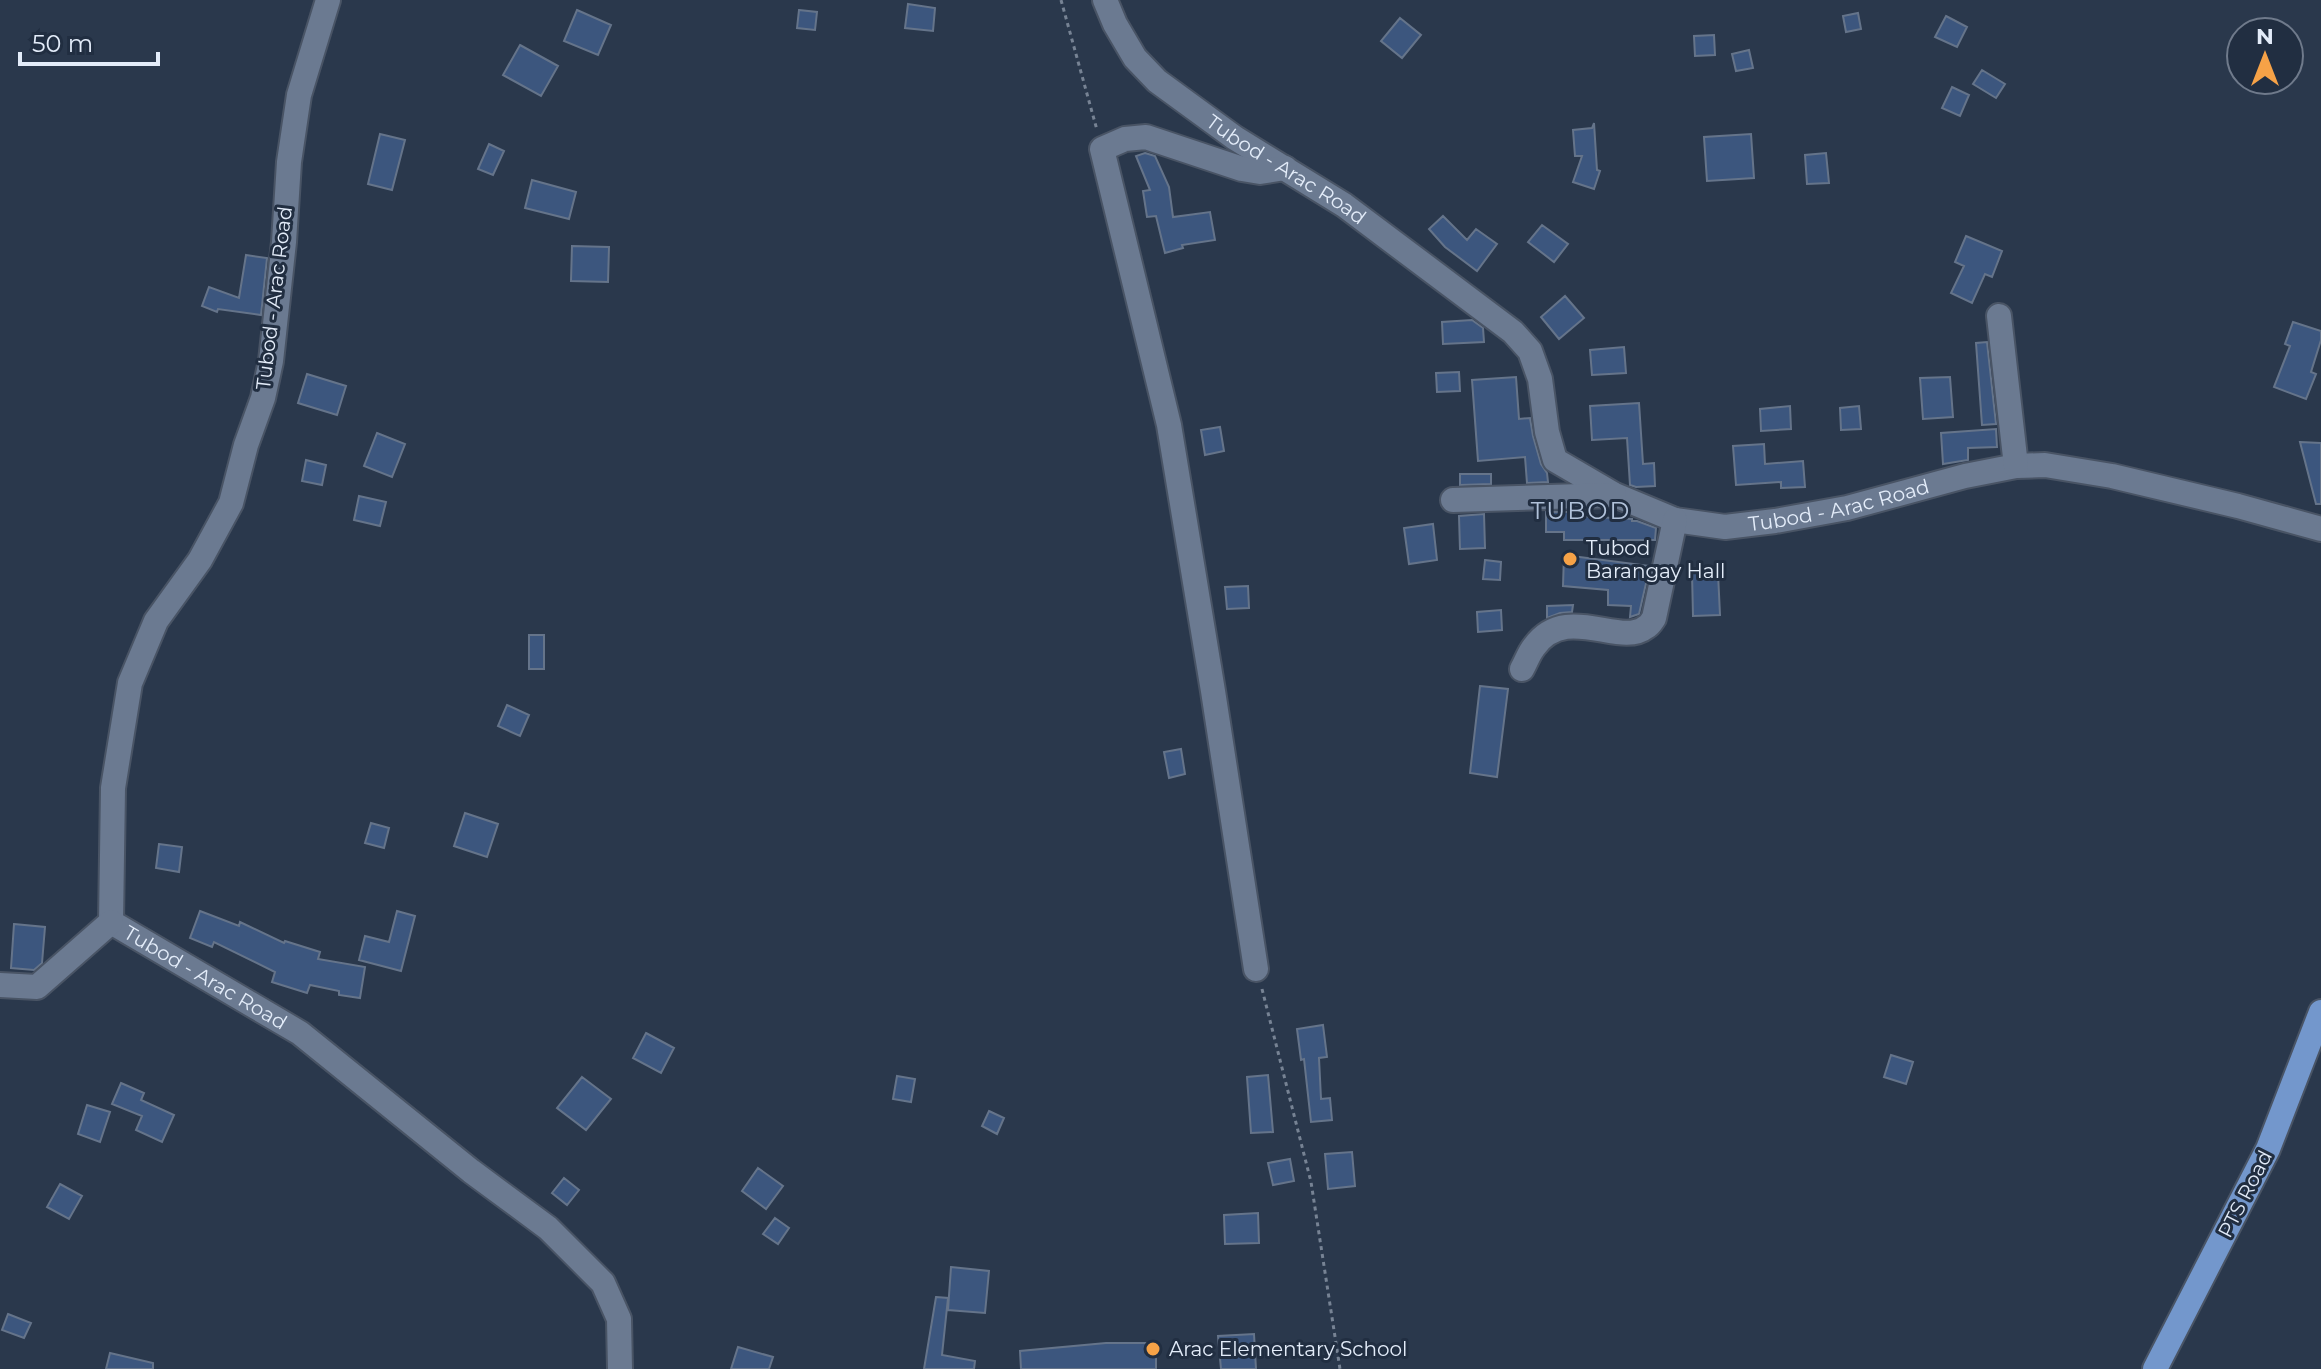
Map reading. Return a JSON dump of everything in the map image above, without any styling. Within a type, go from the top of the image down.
[{"type":"main road","name":"PTS Road","points":[[2155,1369],[2268,1149],[2321,1012]]},
{"type":"street","name":"Tubod - Arac Road","points":[[328,0],[299,95],[289,162],[271,361],[263,398],[246,445],[231,503],[200,560],[156,621],[130,683],[113,788],[111,922],[300,1033],[471,1171],[548,1228],[603,1283],[619,1319],[620,1369]]},
{"type":"street","name":"Tubod - Arac Road","points":[[1105,0],[1135,58],[1157,81],[1235,138],[1344,205],[1513,332],[1530,351],[1540,379],[1547,432],[1555,460],[1615,495],[1675,520],[1725,527],[1847,508],[1965,476],[2016,466],[2045,465],[2112,476],[2321,529]]},
{"type":"street","points":[[1256,969],[1169,425],[1102,149],[1125,139],[1146,137],[1242,169],[1260,172],[1285,168]]},
{"type":"street","points":[[1999,316],[2016,466]]},
{"type":"street","points":[[1453,500],[1615,495]]},
{"type":"street","points":[[1522,669],[1534,646],[1549,632],[1574,625],[1629,633],[1645,629],[1654,618],[1675,520]]},
{"type":"street","points":[[0,985],[37,987],[111,922]]},
{"type":"path","points":[[1061,0],[1102,149]]},
{"type":"path","points":[[1256,969],[1311,1182],[1340,1369]]},
{"type":"building","points":[[908,4],[935,8],[933,31],[905,28]]},
{"type":"building","points":[[577,10],[611,25],[598,55],[564,41]]},
{"type":"building","points":[[799,10],[817,12],[815,30],[797,28]]},
{"type":"building","points":[[1858,13],[1861,29],[1846,32],[1843,16]]},
{"type":"building","points":[[1946,16],[1967,27],[1957,47],[1935,37]]},
{"type":"building","points":[[1400,18],[1421,35],[1402,58],[1381,41]]},
{"type":"building","points":[[1714,35],[1715,55],[1695,56],[1694,36]]},
{"type":"building","points":[[520,45],[558,66],[541,96],[503,75]]},
{"type":"building","points":[[1749,50],[1753,68],[1736,71],[1732,54]]},
{"type":"building","points":[[1982,70],[2005,84],[1996,98],[1973,84]]},
{"type":"building","points":[[1952,87],[1969,95],[1960,116],[1942,108]]},
{"type":"building","points":[[1594,123],[1597,170],[1600,171],[1594,189],[1573,182],[1582,156],[1575,156],[1573,130],[1592,128]]},
{"type":"building","points":[[380,134],[405,140],[392,190],[368,184]]},
{"type":"building","points":[[1751,134],[1754,178],[1707,181],[1704,137]]},
{"type":"building","points":[[489,144],[504,151],[493,175],[478,169]]},
{"type":"building","points":[[1145,153],[1155,156],[1169,187],[1173,217],[1210,212],[1215,240],[1182,245],[1183,248],[1165,253],[1156,216],[1147,217],[1143,191],[1150,190],[1136,156]]},
{"type":"building","points":[[1826,153],[1829,183],[1807,184],[1805,155]]},
{"type":"building","points":[[532,180],[576,192],[569,219],[525,208]]},
{"type":"building","points":[[1443,216],[1467,240],[1476,229],[1497,244],[1477,271],[1445,247],[1429,229]]},
{"type":"building","points":[[1542,225],[1568,244],[1554,262],[1528,242]]},
{"type":"building","points":[[1966,236],[2002,251],[1992,277],[1985,274],[1972,303],[1951,293],[1964,266],[1955,262]]},
{"type":"building","points":[[572,246],[609,247],[608,282],[571,281]]},
{"type":"building","points":[[246,255],[267,258],[261,315],[218,309],[217,312],[202,306],[209,287],[239,298]]},
{"type":"building","points":[[1565,296],[1584,318],[1559,339],[1541,317]]},
{"type":"building","points":[[1472,320],[1483,328],[1484,342],[1443,344],[1442,322]]},
{"type":"building","points":[[2293,322],[2321,331],[2311,372],[2316,374],[2306,399],[2274,387],[2290,346],[2285,344]]},
{"type":"building","points":[[1987,342],[1996,424],[1982,425],[1976,343]]},
{"type":"building","points":[[1624,347],[1626,373],[1592,375],[1590,350]]},
{"type":"building","points":[[1459,372],[1460,391],[1437,392],[1436,373]]},
{"type":"building","points":[[307,374],[346,386],[337,415],[298,403]]},
{"type":"building","points":[[1516,377],[1519,419],[1530,418],[1548,482],[1527,483],[1525,457],[1478,461],[1472,380]]},
{"type":"building","points":[[1950,377],[1953,417],[1923,419],[1920,378]]},
{"type":"building","points":[[1639,403],[1643,464],[1654,463],[1655,486],[1630,485],[1627,438],[1592,440],[1590,406]]},
{"type":"building","points":[[1790,406],[1791,429],[1761,431],[1760,409]]},
{"type":"building","points":[[1859,406],[1861,429],[1841,430],[1840,408]]},
{"type":"building","points":[[1220,427],[1224,451],[1205,455],[1201,430]]},
{"type":"building","points":[[1996,429],[1997,447],[1968,448],[1968,460],[1943,464],[1941,433]]},
{"type":"building","points":[[377,433],[405,444],[392,477],[364,466]]},
{"type":"building","points":[[2300,442],[2321,443],[2321,504],[2316,504]]},
{"type":"building","points":[[1764,444],[1765,464],[1803,461],[1805,487],[1781,488],[1781,482],[1736,485],[1733,446]]},
{"type":"building","points":[[306,460],[326,465],[322,485],[302,481]]},
{"type":"building","points":[[1460,474],[1491,474],[1491,484],[1460,485]]},
{"type":"building","points":[[359,496],[386,502],[380,526],[354,520]]},
{"type":"building","points":[[1546,512],[1632,519],[1656,528],[1655,540],[1564,540],[1564,532],[1546,532]]},
{"type":"building","points":[[1484,514],[1485,548],[1460,549],[1459,516]]},
{"type":"building","points":[[1433,524],[1437,560],[1409,564],[1404,528]]},
{"type":"building","points":[[1564,555],[1650,566],[1639,614],[1630,617],[1631,606],[1608,605],[1608,590],[1563,586]]},
{"type":"building","points":[[1485,560],[1501,562],[1500,580],[1483,579]]},
{"type":"building","points":[[1692,573],[1718,573],[1720,615],[1693,616]]},
{"type":"building","points":[[1248,586],[1249,608],[1227,609],[1225,587]]},
{"type":"building","points":[[1573,605],[1572,612],[1547,618],[1547,606]]},
{"type":"building","points":[[1501,610],[1502,630],[1478,632],[1477,612]]},
{"type":"building","points":[[529,635],[544,635],[544,669],[529,669]]},
{"type":"building","points":[[1480,686],[1508,689],[1497,777],[1470,773]]},
{"type":"building","points":[[507,705],[529,715],[520,736],[498,726]]},
{"type":"building","points":[[1181,749],[1185,774],[1169,778],[1164,752]]},
{"type":"building","points":[[465,813],[498,824],[487,857],[454,846]]},
{"type":"building","points":[[371,823],[389,828],[384,848],[365,843]]},
{"type":"building","points":[[159,844],[182,847],[179,872],[156,868]]},
{"type":"building","points":[[200,911],[239,926],[240,922],[284,943],[320,952],[318,959],[365,967],[360,998],[310,985],[307,993],[272,982],[275,972],[214,942],[212,947],[190,938]]},
{"type":"building","points":[[397,911],[415,916],[401,971],[359,960],[365,936],[389,942]]},
{"type":"building","points":[[14,924],[45,927],[42,963],[34,970],[11,968]]},
{"type":"building","points":[[1323,1025],[1327,1057],[1319,1058],[1321,1099],[1330,1098],[1332,1120],[1311,1122],[1304,1059],[1301,1060],[1297,1029]]},
{"type":"building","points":[[646,1033],[674,1048],[661,1073],[633,1058]]},
{"type":"building","points":[[1891,1055],[1913,1062],[1906,1084],[1884,1077]]},
{"type":"building","points":[[1268,1075],[1273,1132],[1251,1133],[1247,1077]]},
{"type":"building","points":[[897,1076],[915,1079],[911,1102],[893,1099]]},
{"type":"building","points":[[582,1077],[611,1099],[586,1130],[557,1108]]},
{"type":"building","points":[[121,1083],[144,1093],[141,1100],[174,1115],[162,1142],[136,1130],[142,1116],[112,1104]]},
{"type":"building","points":[[87,1105],[110,1112],[100,1142],[78,1134]]},
{"type":"building","points":[[989,1111],[1004,1118],[997,1134],[982,1126]]},
{"type":"building","points":[[1352,1152],[1355,1186],[1328,1189],[1325,1154]]},
{"type":"building","points":[[1290,1159],[1294,1181],[1273,1185],[1268,1163]]},
{"type":"building","points":[[758,1168],[783,1186],[766,1209],[742,1191]]},
{"type":"building","points":[[564,1178],[579,1190],[567,1205],[552,1193]]},
{"type":"building","points":[[60,1184],[82,1196],[69,1219],[47,1207]]},
{"type":"building","points":[[1258,1213],[1259,1243],[1225,1244],[1224,1215]]},
{"type":"building","points":[[775,1218],[789,1228],[778,1244],[763,1234]]},
{"type":"building","points":[[951,1267],[989,1271],[985,1313],[948,1310]]},
{"type":"building","points":[[936,1297],[948,1298],[942,1355],[975,1361],[974,1369],[924,1369]]},
{"type":"building","points":[[8,1314],[31,1323],[24,1338],[2,1330]]},
{"type":"building","points":[[1254,1334],[1256,1369],[1221,1369],[1218,1336]]},
{"type":"building","points":[[1106,1343],[1156,1343],[1156,1369],[1021,1369],[1020,1351]]},
{"type":"building","points":[[738,1347],[773,1357],[769,1369],[731,1369]]},
{"type":"building","points":[[110,1353],[153,1363],[153,1369],[106,1369]]},
{"type":"place","name":"Tubod Barangay Hall","points":[[1570,559]]},
{"type":"place","name":"Arac Elementary School","points":[[1153,1349]]},
{"type":"district","name":"TUBOD","points":[[1581,510]]}]
